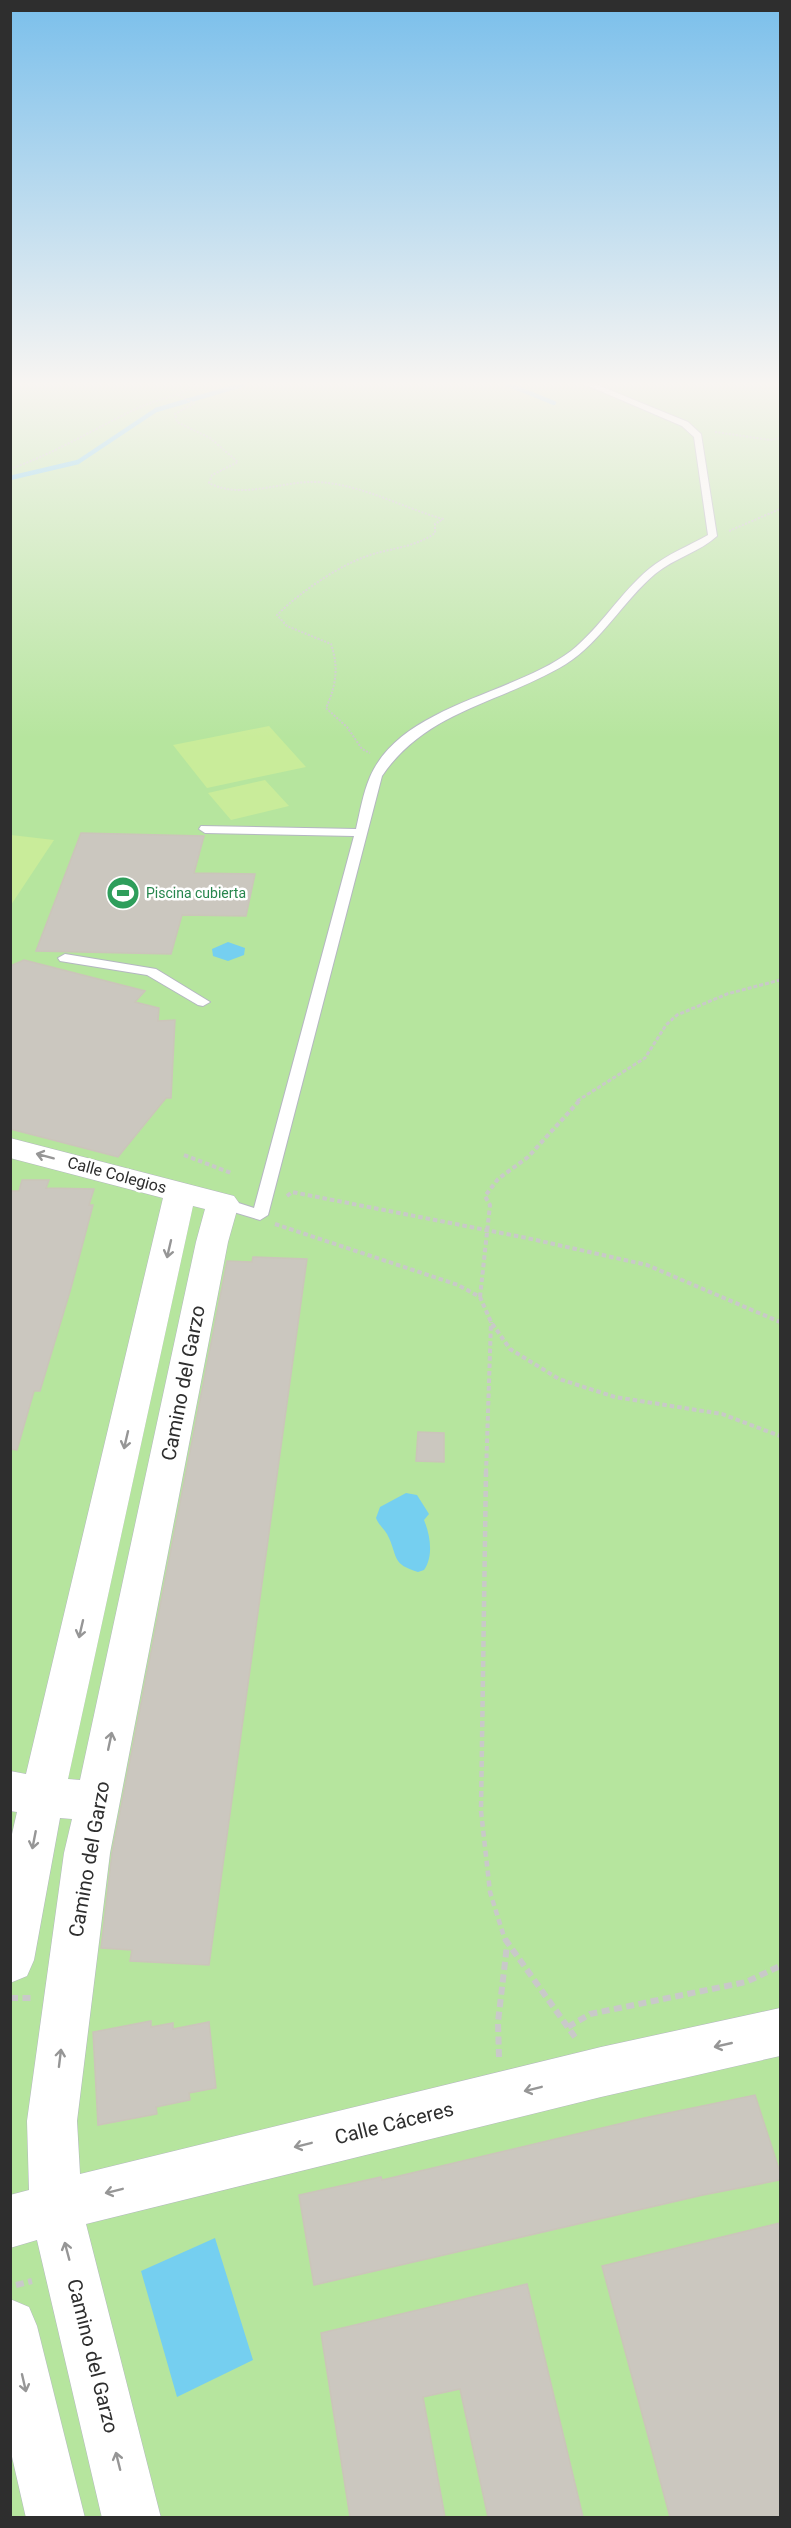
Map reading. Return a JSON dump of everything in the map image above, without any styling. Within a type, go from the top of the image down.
[{"type":"street","name":"Calle Colegios","points":[[10,1148],[182,1173],[238,1197]]},
{"type":"street","points":[[10,1960],[26,1794],[171,1240],[182,1173]]},
{"type":"street","name":"Camino del Garzo","points":[[132,2517],[33,2215],[52,2121],[87,1853],[212,1242],[238,1197]]},
{"type":"street","points":[[26,1794],[98,1801]]},
{"type":"street","name":"Calle Cáceres","points":[[33,2215],[100,2194],[601,2072],[780,2032]]},
{"type":"street","points":[[10,2326],[56,2517]]},
{"type":"lane","points":[[238,1197],[361,833],[376,776],[383,760],[406,738],[445,716],[543,673],[564,660],[589,640],[648,575],[713,536],[708,502]]},
{"type":"lane","points":[[205,829],[361,833]]},
{"type":"lane","points":[[65,958],[151,972],[203,1002]]},
{"type":"path","points":[[383,760],[362,748],[347,727],[326,708],[337,686],[337,659],[331,644],[287,626],[277,615],[299,593],[367,556],[424,542],[435,534],[435,524],[443,519],[421,513],[398,502]]},
{"type":"path","points":[[713,536],[748,525],[780,509]]},
{"type":"path","points":[[780,980],[748,987],[700,1004],[668,1022],[662,1028],[649,1054],[628,1073],[576,1103],[528,1158],[489,1186],[485,1196],[490,1205],[480,1297],[491,1322],[510,1349],[559,1379],[615,1397],[722,1414],[780,1436]]},
{"type":"path","points":[[182,1173],[238,1197],[284,1229],[458,1285],[480,1297]]},
{"type":"path","points":[[238,1197],[292,1192],[647,1265],[780,1322]]},
{"type":"path","points":[[491,1322],[484,1533],[481,1811],[490,1892],[507,1945],[601,2072]]},
{"type":"path","points":[[488,2100],[500,2060],[498,2022],[507,1945]]},
{"type":"path","points":[[568,2027],[590,2014],[746,1982],[780,1966]]},
{"type":"green space","points":[[11,502],[780,502],[780,2517],[11,2518]]},
{"type":"green space","points":[[269,726],[306,767],[207,788],[173,745]]},
{"type":"green space","points":[[265,780],[289,806],[231,820],[208,793]]},
{"type":"green space","points":[[10,835],[54,840],[11,905]]},
{"type":"water","points":[[228,942],[245,948],[244,955],[228,961],[213,956],[212,949]]},
{"type":"water","points":[[406,1493],[417,1495],[429,1514],[424,1520],[429,1538],[429,1558],[424,1570],[418,1572],[397,1560],[388,1535],[376,1518],[380,1507]]},
{"type":"water","points":[[215,2238],[253,2360],[177,2397],[141,2271]]},
{"type":"building","name":"Piscina cubierta","points":[[81,833],[204,836],[194,873],[255,874],[246,916],[182,915],[171,954],[36,951]]},
{"type":"building","points":[[24,960],[145,991],[135,1002],[159,1008],[158,1021],[175,1020],[171,1098],[166,1098],[118,1157],[10,1129],[10,966]]},
{"type":"building","points":[[22,1180],[49,1180],[46,1188],[94,1189],[89,1205],[93,1205],[71,1288],[40,1391],[34,1391],[17,1450],[10,1449],[10,1191],[19,1191]]},
{"type":"building","points":[[253,1257],[307,1259],[209,1965],[130,1961],[132,1950],[101,1948],[112,1853],[227,1261],[252,1262]]},
{"type":"building","points":[[418,1432],[444,1433],[444,1462],[416,1461]]},
{"type":"building","points":[[151,2021],[151,2027],[173,2023],[173,2029],[209,2022],[216,2088],[189,2093],[190,2100],[156,2107],[157,2114],[98,2125],[93,2032]]},
{"type":"building","points":[[755,2095],[780,2172],[780,2180],[703,2195],[314,2285],[299,2195],[381,2177],[382,2180],[644,2118]]},
{"type":"building","points":[[780,2223],[780,2517],[670,2517],[602,2266]]},
{"type":"building","points":[[527,2284],[583,2517],[488,2517],[460,2389],[423,2397],[445,2517],[350,2517],[321,2333]]},
{"type":"place","name":"Piscina cubierta","points":[[123,893]]}]
